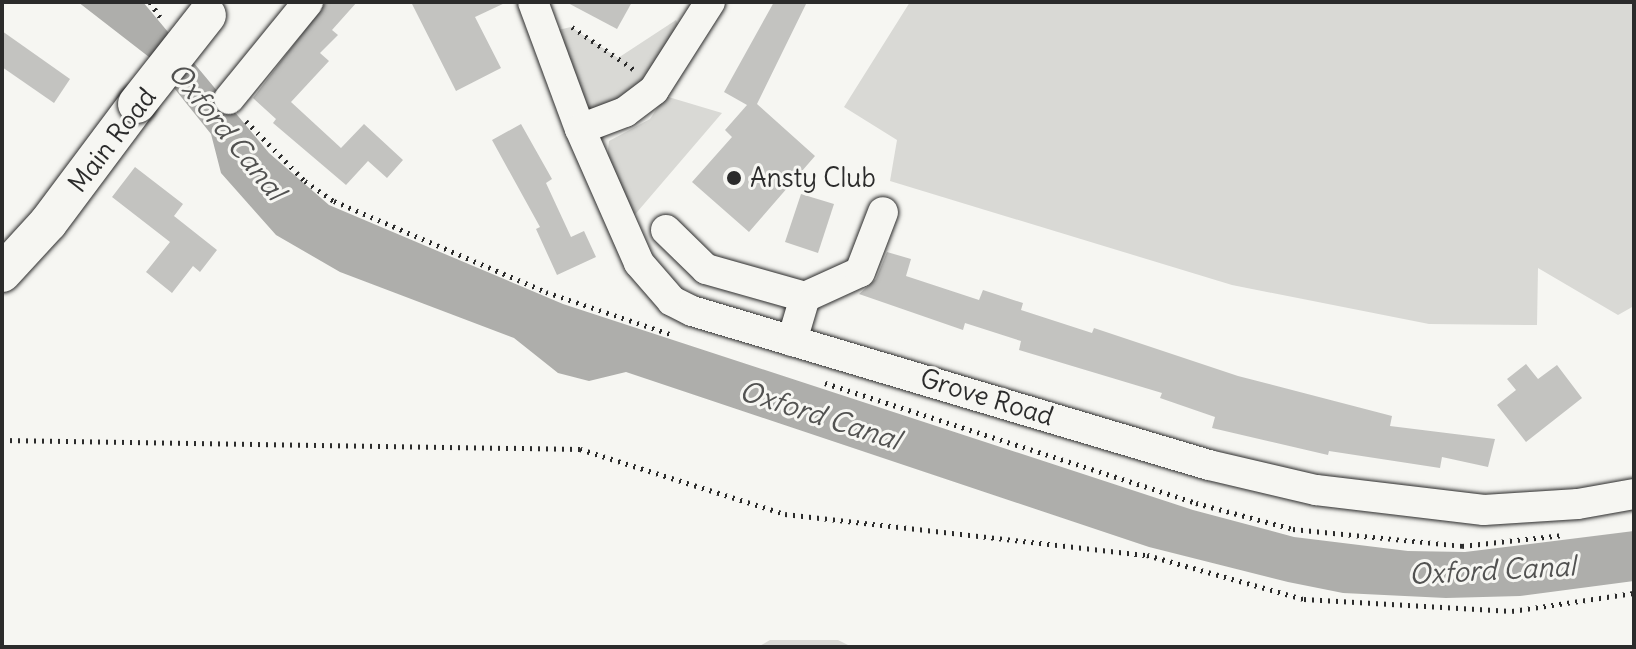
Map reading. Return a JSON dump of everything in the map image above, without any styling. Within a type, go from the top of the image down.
[{"type":"main road","name":"Main Road","points":[[2,273],[48,223],[211,8]]},
{"type":"street","points":[[229,99],[308,2]]},
{"type":"street","name":"Grove Road","points":[[533,2],[580,129],[639,263],[653,283],[692,311],[1209,465],[1316,490],[1484,510],[1578,504],[1634,494]]},
{"type":"street","points":[[580,129],[625,112],[657,85],[710,2]]},
{"type":"street","points":[[666,230],[706,269],[805,297],[860,272],[883,212]]},
{"type":"street","points":[[792,341],[805,297]]},
{"type":"path","points":[[545,33],[571,27],[657,85]]},
{"type":"path","points":[[2,440],[580,449],[785,514],[1147,555],[1304,599],[1512,611],[1634,593]]},
{"type":"shaded area","points":[[910,2],[1634,2],[1634,306],[1618,315],[1538,268],[1537,325],[1429,324],[1232,285],[890,181],[897,140],[844,107]]},
{"type":"shaded area","points":[[676,20],[680,29],[649,89],[587,113],[558,30],[571,27],[618,58]]},
{"type":"shaded area","points":[[665,96],[722,113],[632,218],[607,159],[609,141],[650,119]]},
{"type":"shaded area","points":[[770,640],[838,640],[852,647],[758,647]]},
{"type":"water","name":"Oxford Canal","points":[[78,2],[143,2],[269,153],[329,205],[563,304],[1193,510],[1294,537],[1408,551],[1465,552],[1634,531],[1634,581],[1520,596],[1446,598],[1343,593],[1149,547],[626,372],[589,381],[558,373],[514,338],[340,272],[276,235],[221,173],[211,134],[149,57]]},
{"type":"building","points":[[326,2],[357,2],[332,30],[338,35],[320,53],[329,61],[291,102],[341,148],[364,124],[403,160],[387,178],[368,161],[346,185],[273,123],[276,119],[253,98]]},
{"type":"building","points":[[411,2],[507,2],[475,17],[501,68],[456,91]]},
{"type":"building","points":[[566,2],[632,2],[617,29]]},
{"type":"building","points":[[774,2],[807,2],[757,104],[815,156],[749,232],[692,182],[732,137],[725,130],[747,105],[724,92]]},
{"type":"building","points":[[2,31],[70,79],[54,103],[2,67]]},
{"type":"building","points":[[521,124],[552,179],[546,183],[571,237],[584,231],[596,257],[557,275],[536,229],[540,227],[492,140]]},
{"type":"building","points":[[135,167],[183,204],[174,216],[217,250],[200,272],[193,266],[172,293],[146,272],[170,242],[112,197]]},
{"type":"building","points":[[801,194],[834,204],[818,253],[785,242]]},
{"type":"building","points":[[887,252],[911,259],[906,276],[979,300],[983,290],[1023,303],[1021,310],[1092,333],[1094,328],[1238,376],[1392,416],[1390,426],[1495,439],[1488,467],[1442,457],[1440,468],[1329,451],[1328,455],[1212,428],[1215,417],[1160,398],[1162,393],[1019,350],[1021,341],[965,323],[963,330],[859,294],[876,279]]},
{"type":"building","points":[[1526,364],[1538,379],[1557,365],[1582,398],[1526,442],[1497,405],[1516,390],[1507,379]]},
{"type":"place","name":"Ansty Club","points":[[734,178]]}]
